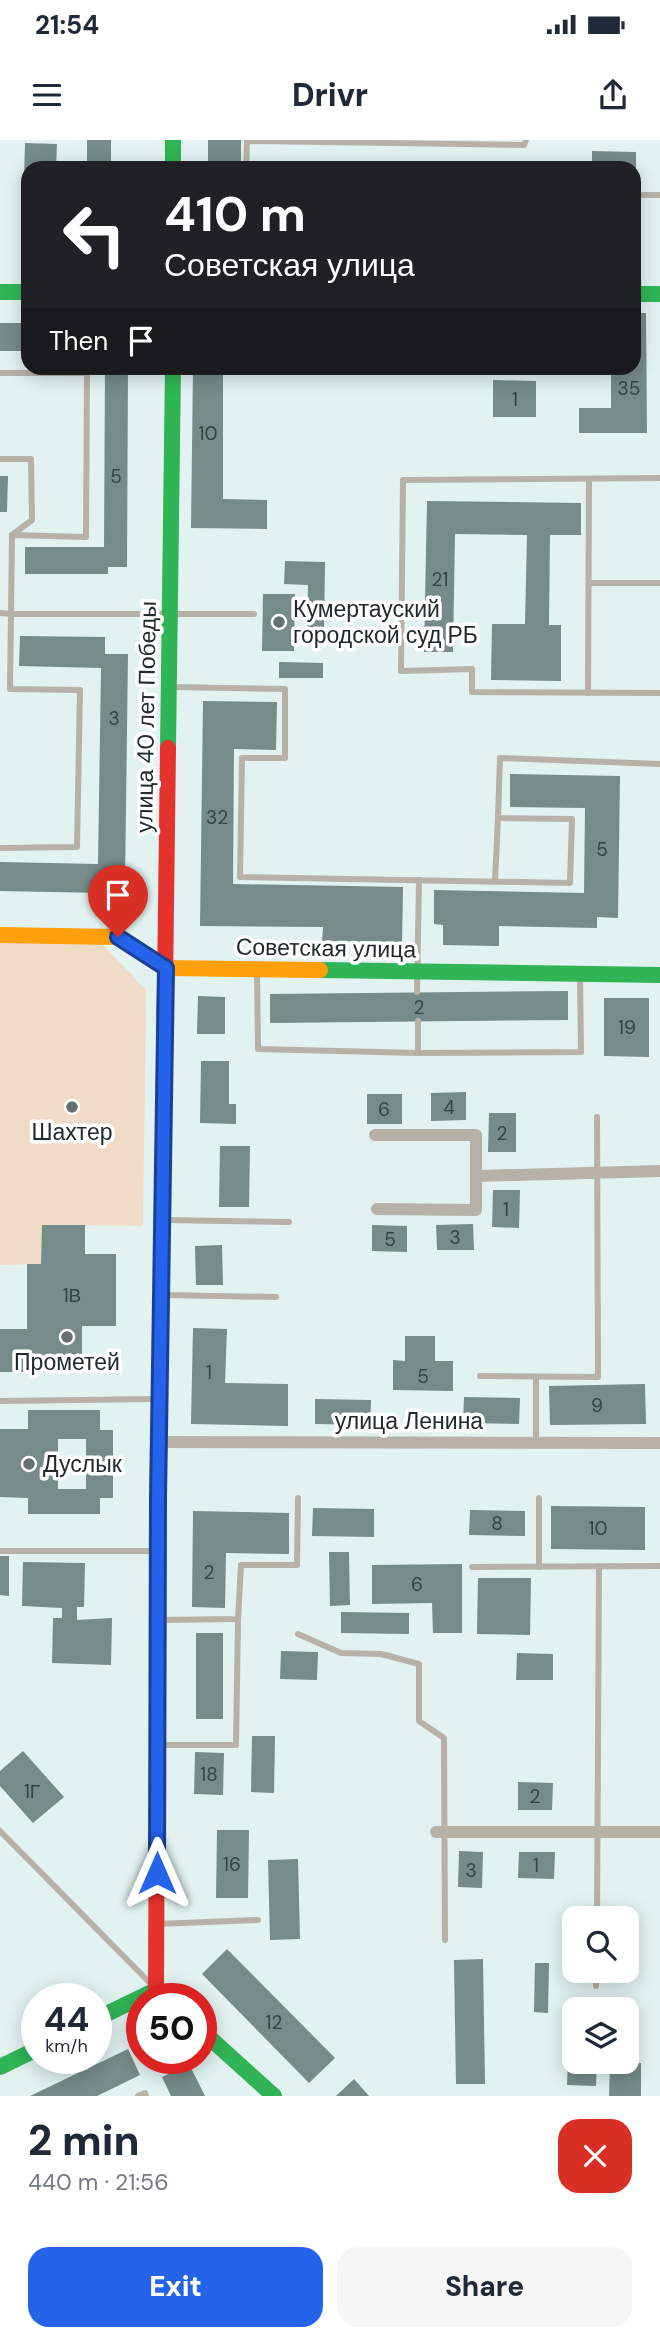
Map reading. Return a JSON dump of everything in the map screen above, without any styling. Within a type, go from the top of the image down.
[{"type":"main road","points":[[173,140],[173,161]]},
{"type":"main road","points":[[0,291],[21,292]]},
{"type":"main road","points":[[641,294],[660,294]]},
{"type":"main road","name":"улица 40 лет Победы","points":[[160,1983],[156,1924],[157,1620],[173,375]]},
{"type":"main road","points":[[0,935],[118,937],[166,968]]},
{"type":"main road","name":"Советская улица","points":[[166,968],[660,975]]},
{"type":"main road","points":[[217,2044],[274,2096]]},
{"type":"main road","points":[[0,2067],[21,2057]]},
{"type":"street","points":[[375,1135],[476,1135],[476,1210],[377,1209]]},
{"type":"street","points":[[476,1176],[660,1171]]},
{"type":"street","name":"улица Ленина","points":[[159,1442],[660,1443]]},
{"type":"street","points":[[441,1832],[660,1832]]},
{"type":"lane","points":[[246,161],[247,141],[524,145],[526,140]]},
{"type":"lane","points":[[641,194],[660,195]]},
{"type":"lane","points":[[0,373],[21,373]]},
{"type":"lane","points":[[12,535],[86,537],[87,375]]},
{"type":"lane","points":[[0,459],[31,459],[32,520],[12,535]]},
{"type":"lane","points":[[660,478],[403,480],[401,671],[472,669],[472,692],[660,693]]},
{"type":"lane","points":[[588,693],[589,479]]},
{"type":"lane","points":[[0,848],[77,847],[80,690],[10,689],[12,535]]},
{"type":"lane","points":[[589,583],[660,583]]},
{"type":"lane","points":[[0,613],[254,614]]},
{"type":"lane","points":[[169,687],[285,689],[285,758],[242,758],[240,877],[570,883],[572,819],[498,818]]},
{"type":"lane","points":[[495,881],[500,758],[660,764]]},
{"type":"lane","points":[[417,992],[419,880]]},
{"type":"lane","points":[[257,970],[258,1049],[418,1053],[581,1052],[580,974]]},
{"type":"lane","points":[[418,1021],[418,1053]]},
{"type":"lane","points":[[480,1376],[598,1377],[597,1117]]},
{"type":"lane","points":[[162,1220],[289,1222]]},
{"type":"lane","points":[[161,1295],[276,1297]]},
{"type":"lane","points":[[536,1443],[537,1377]]},
{"type":"lane","points":[[0,1401],[159,1399]]},
{"type":"lane","points":[[157,1745],[236,1745],[241,1565],[297,1565],[298,1498]]},
{"type":"lane","points":[[539,1498],[539,1567]]},
{"type":"lane","points":[[0,1551],[158,1551]]},
{"type":"lane","points":[[597,1906],[599,1566]]},
{"type":"lane","points":[[472,1567],[659,1566]]},
{"type":"lane","points":[[157,1620],[238,1619]]},
{"type":"lane","points":[[298,1633],[341,1653],[381,1654],[419,1664],[419,1721],[444,1738],[441,1832],[445,1940]]},
{"type":"lane","points":[[0,1831],[150,1983]]},
{"type":"lane","points":[[156,1924],[258,1920]]},
{"type":"lane","points":[[138,2096],[145,2093],[146,2096]]},
{"type":"shaded area","name":"Шахтер","points":[[0,940],[99,941],[146,990],[143,1226],[42,1225],[41,1264],[0,1265]]},
{"type":"building","points":[[87,140],[111,140],[111,161],[87,161]]},
{"type":"building","points":[[208,140],[241,140],[241,161],[208,161]]},
{"type":"building","points":[[25,143],[57,144],[56,161],[25,161]]},
{"type":"building","points":[[592,151],[636,152],[636,161],[592,161]]},
{"type":"building","points":[[641,313],[646,313],[647,433],[579,433],[579,408],[611,408],[611,375],[641,375]]},
{"type":"building","points":[[0,323],[21,323],[21,351],[0,351]]},
{"type":"building","points":[[105,375],[128,375],[127,567],[108,567],[108,574],[25,574],[25,547],[104,547]]},
{"type":"building","points":[[193,375],[223,375],[223,499],[267,500],[267,529],[191,528]]},
{"type":"building","points":[[493,380],[536,381],[536,417],[493,417]]},
{"type":"building","points":[[0,476],[8,476],[7,512],[0,512]]},
{"type":"building","points":[[427,501],[581,503],[581,535],[550,535],[549,625],[561,625],[561,681],[491,680],[492,624],[525,624],[527,535],[455,534],[453,652],[424,652]]},
{"type":"building","points":[[285,561],[325,562],[324,631],[307,630],[308,585],[284,584]]},
{"type":"building","name":"Кумертауский городской суд РБ","points":[[263,594],[295,594],[294,651],[262,651]]},
{"type":"building","points":[[20,636],[105,637],[105,654],[128,654],[125,883],[104,883],[104,893],[0,891],[0,862],[98,864],[101,668],[19,666]]},
{"type":"building","points":[[279,662],[323,663],[323,678],[279,678]]},
{"type":"building","points":[[203,701],[277,702],[276,750],[234,749],[233,884],[403,887],[402,942],[322,941],[323,927],[200,926]]},
{"type":"building","points":[[510,774],[620,776],[618,918],[597,917],[597,928],[499,926],[499,946],[443,945],[443,925],[434,924],[434,890],[584,893],[585,808],[510,807]]},
{"type":"building","points":[[568,991],[568,1020],[270,1023],[270,994]]},
{"type":"building","points":[[198,996],[225,997],[225,1034],[197,1034]]},
{"type":"building","points":[[604,998],[649,998],[649,1057],[604,1056]]},
{"type":"building","points":[[201,1061],[229,1061],[229,1104],[236,1104],[236,1124],[200,1123]]},
{"type":"building","points":[[466,1092],[466,1120],[431,1121],[431,1093]]},
{"type":"building","points":[[367,1094],[402,1094],[402,1124],[367,1124]]},
{"type":"building","points":[[489,1113],[516,1113],[516,1152],[488,1152]]},
{"type":"building","points":[[220,1146],[250,1146],[249,1207],[219,1207]]},
{"type":"building","points":[[493,1190],[520,1190],[519,1228],[492,1227]]},
{"type":"building","points":[[473,1224],[474,1250],[437,1250],[436,1225]]},
{"type":"building","points":[[42,1225],[85,1225],[85,1254],[116,1254],[116,1326],[82,1326],[82,1372],[0,1372],[0,1329],[27,1329],[27,1264],[41,1264]]},
{"type":"building","points":[[372,1225],[407,1226],[407,1252],[372,1251]]},
{"type":"building","points":[[222,1245],[223,1285],[196,1285],[195,1246]]},
{"type":"building","points":[[193,1328],[227,1329],[225,1383],[288,1384],[288,1426],[191,1424]]},
{"type":"building","points":[[405,1336],[435,1336],[435,1361],[453,1361],[453,1391],[393,1390],[393,1360],[405,1361]]},
{"type":"building","points":[[645,1384],[646,1424],[550,1425],[549,1386]]},
{"type":"building","points":[[464,1397],[520,1398],[519,1424],[463,1423]]},
{"type":"building","points":[[315,1399],[371,1400],[370,1425],[315,1424]]},
{"type":"building","name":"Дуслык","points":[[28,1410],[100,1410],[100,1430],[113,1430],[113,1498],[100,1498],[100,1514],[28,1514],[28,1498],[0,1497],[0,1429],[28,1429]],"holes":[[[58,1439],[86,1439],[86,1489],[58,1489]]]},
{"type":"building","points":[[551,1506],[645,1507],[645,1550],[551,1549]]},
{"type":"building","points":[[313,1508],[374,1509],[374,1537],[312,1536]]},
{"type":"building","points":[[470,1510],[525,1511],[525,1536],[469,1535]]},
{"type":"building","points":[[193,1511],[289,1513],[289,1554],[226,1553],[225,1608],[192,1607]]},
{"type":"building","points":[[329,1552],[349,1552],[350,1605],[330,1606]]},
{"type":"building","points":[[0,1556],[9,1556],[9,1596],[0,1595]]},
{"type":"building","points":[[23,1562],[85,1563],[84,1607],[77,1607],[77,1620],[112,1618],[111,1665],[52,1663],[53,1618],[62,1618],[62,1608],[22,1606]]},
{"type":"building","points":[[462,1564],[462,1633],[433,1633],[432,1603],[372,1604],[372,1565]]},
{"type":"building","points":[[478,1578],[531,1578],[530,1635],[477,1634]]},
{"type":"building","points":[[341,1612],[409,1613],[409,1634],[341,1633]]},
{"type":"building","points":[[196,1633],[223,1633],[223,1719],[196,1719]]},
{"type":"building","points":[[281,1651],[318,1652],[317,1680],[280,1679]]},
{"type":"building","points":[[517,1653],[553,1654],[553,1680],[516,1680]]},
{"type":"building","points":[[252,1736],[275,1736],[274,1793],[251,1792]]},
{"type":"building","points":[[23,1751],[64,1797],[33,1823],[0,1786],[0,1771]]},
{"type":"building","points":[[195,1752],[224,1753],[223,1795],[194,1794]]},
{"type":"building","points":[[518,1782],[553,1783],[552,1810],[518,1810]]},
{"type":"building","points":[[217,1830],[249,1830],[248,1898],[216,1898]]},
{"type":"building","points":[[459,1851],[483,1852],[482,1888],[458,1887]]},
{"type":"building","points":[[519,1852],[555,1852],[554,1879],[518,1878]]},
{"type":"building","points":[[298,1859],[300,1939],[270,1940],[268,1860]]},
{"type":"building","points":[[227,1949],[335,2058],[309,2083],[217,1989],[217,1983],[211,1983],[202,1974]]},
{"type":"building","points":[[483,1959],[485,2084],[456,2084],[454,1960]]},
{"type":"building","points":[[535,1963],[549,1963],[548,2013],[534,2012]]},
{"type":"building","points":[[126,2050],[126,2074],[140,2075],[97,2096],[30,2096],[76,2074],[112,2074],[112,2057]]},
{"type":"building","points":[[641,2063],[641,2096],[609,2096],[610,2074],[639,2074]]},
{"type":"building","points":[[168,2074],[194,2074],[205,2096],[171,2096],[162,2077]]},
{"type":"building","points":[[567,2074],[596,2074],[596,2086],[567,2085]]},
{"type":"building","points":[[354,2079],[369,2096],[336,2096]]},
{"type":"traffic: fast","points":[[173,140],[173,161]]},
{"type":"traffic: fast","points":[[0,292],[21,292]]},
{"type":"traffic: fast","points":[[641,294],[660,294]]},
{"type":"traffic: fast","points":[[168,748],[173,375]]},
{"type":"traffic: fast","points":[[320,970],[660,975]]},
{"type":"traffic: fast","points":[[112,2011],[126,2004]]},
{"type":"traffic: fast","points":[[217,2044],[274,2096]]},
{"type":"traffic: fast","points":[[0,2067],[21,2057]]},
{"type":"traffic: slow","points":[[0,935],[118,937],[166,968],[320,970]]},
{"type":"traffic: slow","points":[[158,1543],[164,1063]]},
{"type":"traffic: jam","points":[[164,1063],[168,748]]},
{"type":"traffic: jam","points":[[156,1983],[158,1543]]},
{"type":"place","name":"Кумертауский городской суд РБ","points":[[279,622]]},
{"type":"place","name":"Шахтер","points":[[72,1107]]},
{"type":"place","name":"Прометей","points":[[67,1337]]},
{"type":"place","name":"Дуслык","points":[[29,1464]]},
{"type":"route","points":[[118,937],[166,968],[158,1498],[157,1873]]}]
